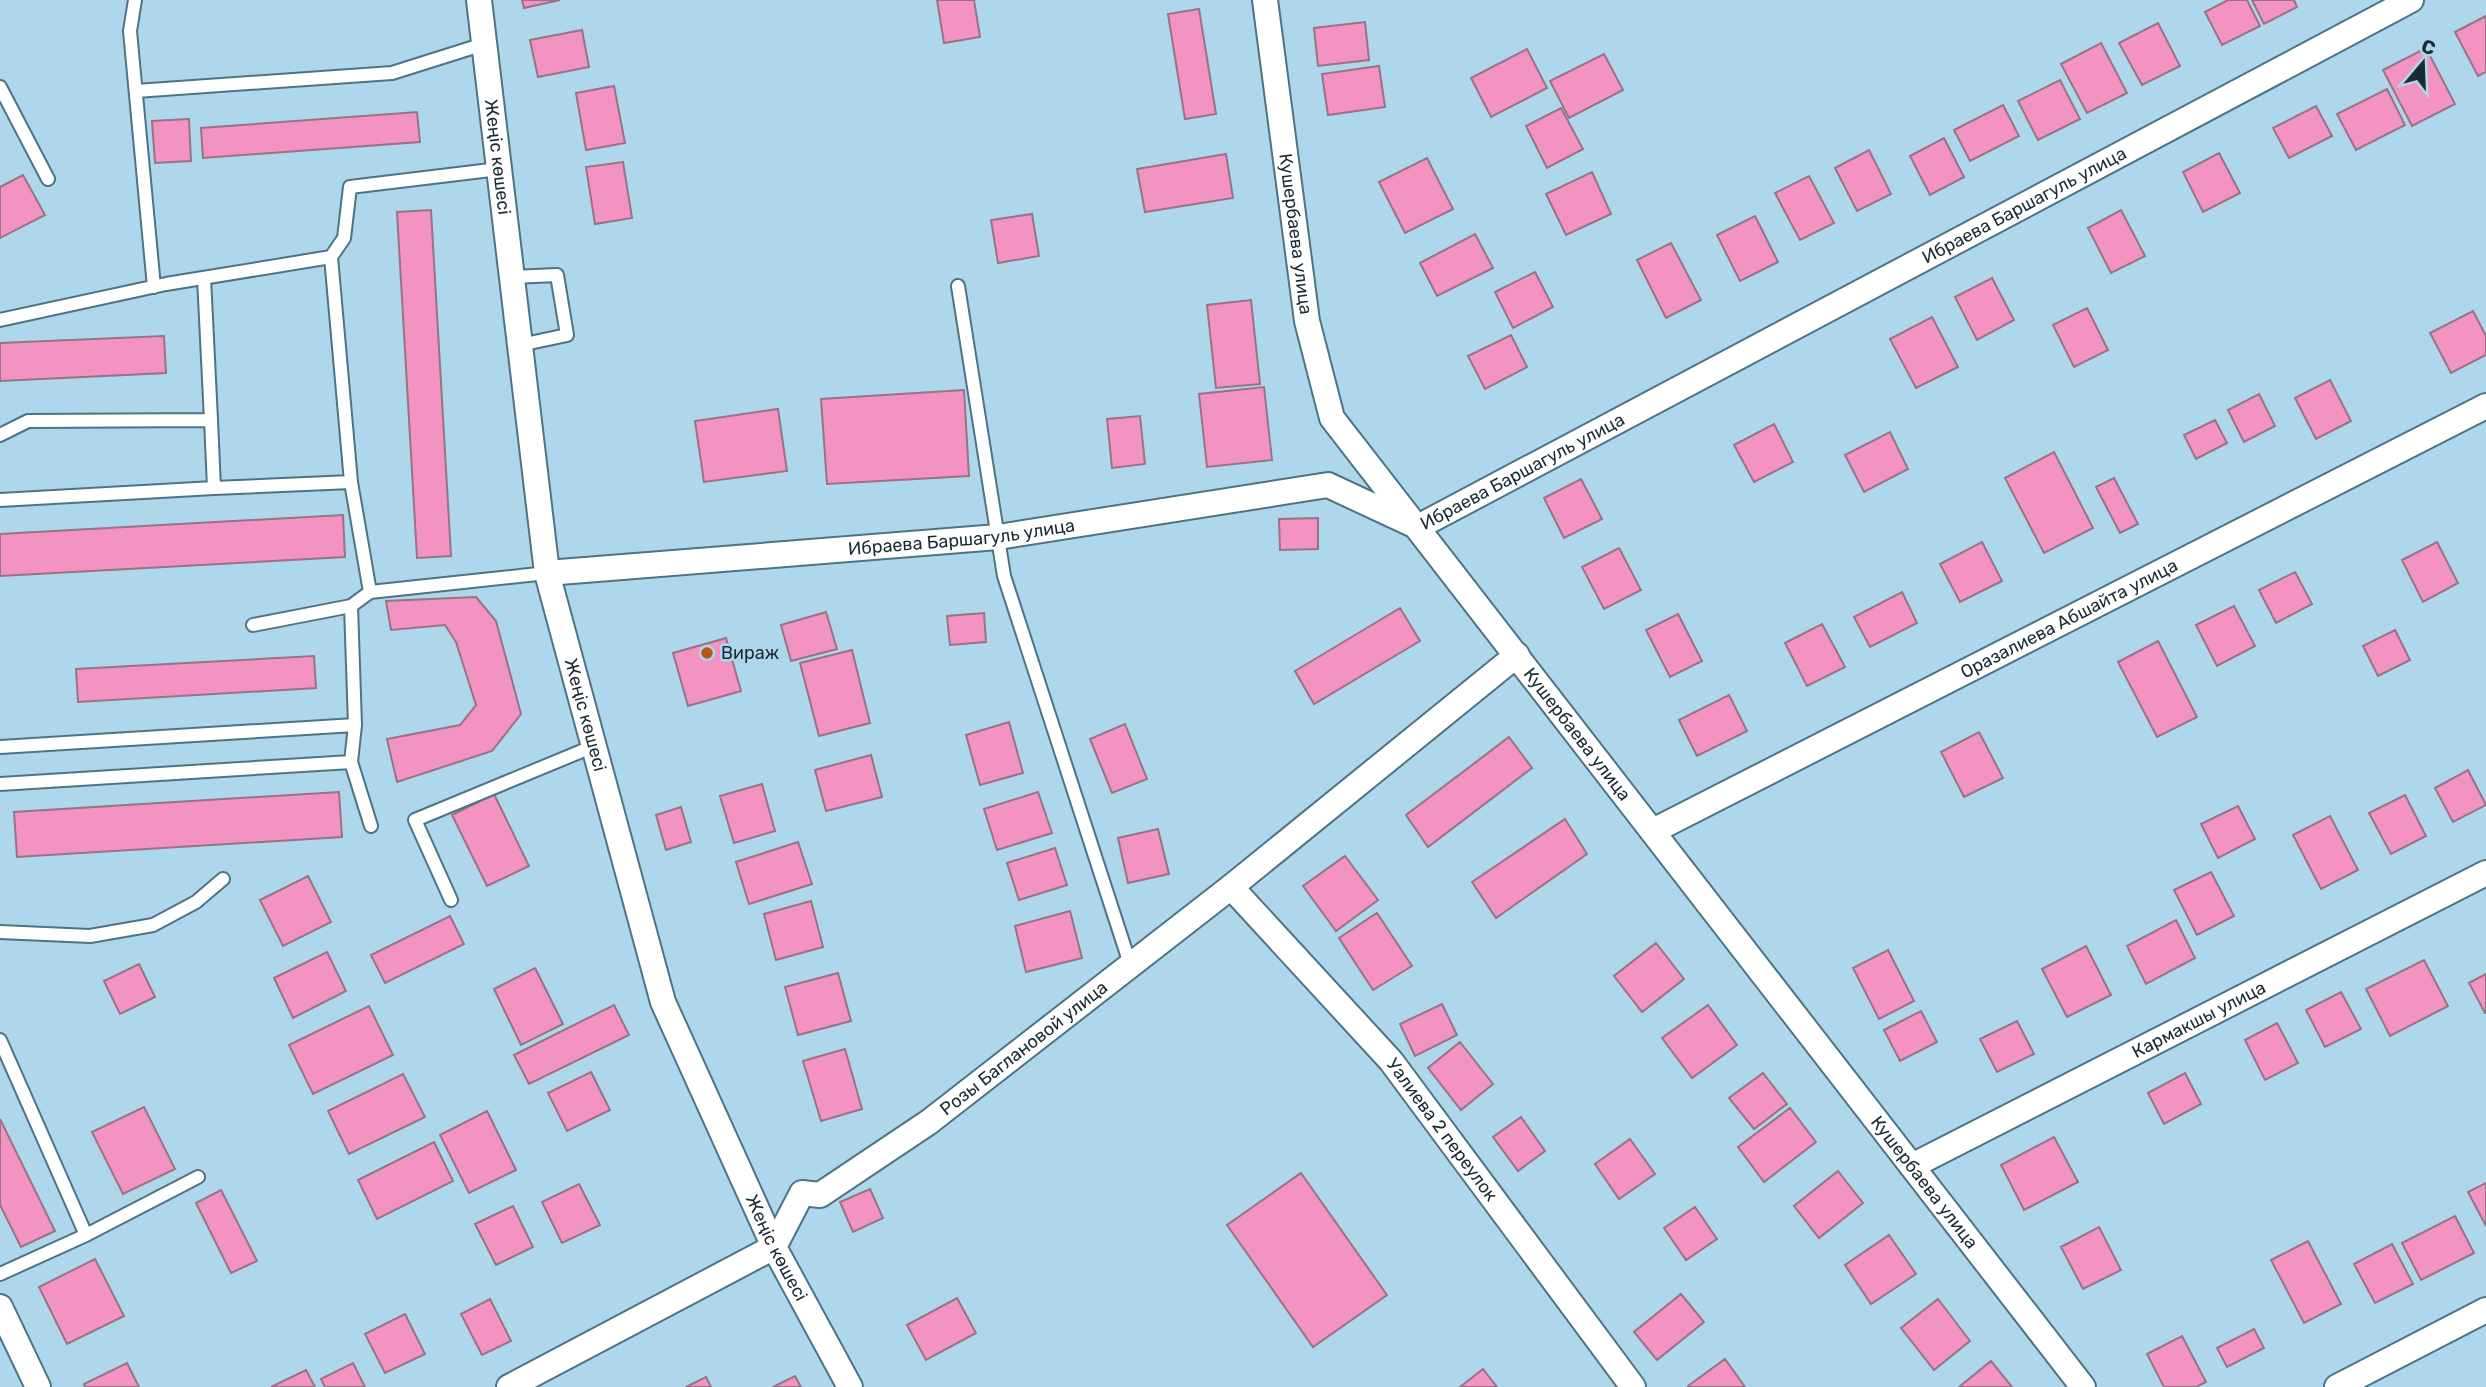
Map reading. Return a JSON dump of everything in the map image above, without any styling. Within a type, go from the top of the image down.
[{"type":"street","name":"Жеңіс көшесі","points":[[479,0],[547,573],[663,1002],[774,1247],[850,1387]]},
{"type":"street","name":"Кушербаева улица","points":[[1265,0],[1307,321],[1332,418],[2083,1387]]},
{"type":"street","name":"Ибраева Баршагуль улица","points":[[547,573],[998,537],[1328,485],[1418,527],[2411,0]]},
{"type":"street","name":"Оразалиева Абшайта улица","points":[[1653,831],[2486,406]]},
{"type":"street","name":"Розы Баглановой улица","points":[[774,1247],[802,1193],[820,1195],[929,1122],[1231,887],[1517,655]]},
{"type":"street","name":"Кармакшы улица","points":[[1912,1166],[2486,873]]},
{"type":"street","name":"Уалиева 2 переулок","points":[[1231,887],[1391,1061],[1633,1387]]},
{"type":"street","points":[[509,1387],[774,1247]]},
{"type":"street","points":[[0,1307],[38,1387]]},
{"type":"street","points":[[2337,1387],[2486,1310]]},
{"type":"lane","points":[[135,0],[130,30],[154,287]]},
{"type":"lane","points":[[135,91],[392,73],[484,44]]},
{"type":"lane","points":[[0,87],[47,179]]},
{"type":"lane","points":[[370,593],[351,482],[331,257],[344,237],[350,187],[499,169]]},
{"type":"lane","points":[[0,320],[154,287],[331,257]]},
{"type":"lane","points":[[512,277],[557,275],[567,335],[520,345]]},
{"type":"lane","points":[[204,278],[214,488]]},
{"type":"lane","points":[[958,286],[1004,576],[1130,964]]},
{"type":"lane","points":[[0,435],[28,421],[211,420]]},
{"type":"lane","points":[[0,500],[351,482]]},
{"type":"lane","points":[[253,625],[351,606],[370,593],[547,573]]},
{"type":"lane","points":[[351,606],[355,725],[351,762],[371,827]]},
{"type":"lane","points":[[0,747],[355,725]]},
{"type":"lane","points":[[450,900],[415,820],[594,746]]},
{"type":"lane","points":[[0,784],[351,762]]},
{"type":"lane","points":[[0,932],[90,936],[153,925],[196,902],[223,879]]},
{"type":"lane","points":[[0,1040],[86,1235]]},
{"type":"lane","points":[[0,1274],[86,1235],[198,1177]]},
{"type":"building","points":[[522,0],[560,0],[524,8]]},
{"type":"building","points":[[937,0],[974,0],[980,37],[944,43]]},
{"type":"building","points":[[2228,0],[2247,0],[2260,26],[2222,45],[2205,12]]},
{"type":"building","points":[[2252,0],[2294,0],[2297,7],[2264,24]]},
{"type":"building","points":[[1199,9],[1216,114],[1185,119],[1168,14]]},
{"type":"building","points":[[2486,16],[2486,72],[2478,76],[2455,32]]},
{"type":"building","points":[[1365,22],[1369,60],[1318,66],[1314,28]]},
{"type":"building","points":[[2158,23],[2180,66],[2142,85],[2119,43]]},
{"type":"building","points":[[582,30],[589,67],[538,77],[530,40]]},
{"type":"building","points":[[2101,43],[2127,93],[2087,113],[2061,64]]},
{"type":"building","points":[[2426,48],[2455,104],[2412,126],[2383,70]]},
{"type":"building","points":[[1527,49],[1547,88],[1491,117],[1471,78]]},
{"type":"building","points":[[1604,54],[1623,90],[1569,118],[1550,81]]},
{"type":"building","points":[[1379,66],[1385,107],[1328,115],[1322,74]]},
{"type":"building","points":[[2060,80],[2080,119],[2038,140],[2018,101]]},
{"type":"building","points":[[614,86],[625,143],[586,150],[576,93]]},
{"type":"building","points":[[2387,89],[2405,125],[2356,150],[2337,114]]},
{"type":"building","points":[[2003,105],[2019,136],[1970,161],[1954,130]]},
{"type":"building","points":[[2316,106],[2332,136],[2289,158],[2273,128]]},
{"type":"building","points":[[1561,108],[1583,149],[1547,168],[1526,126]]},
{"type":"building","points":[[417,112],[420,142],[203,158],[201,128]]},
{"type":"building","points":[[189,119],[191,161],[155,163],[152,121]]},
{"type":"building","points":[[1944,138],[1964,177],[1930,195],[1910,156]]},
{"type":"building","points":[[1869,150],[1891,194],[1857,211],[1835,168]]},
{"type":"building","points":[[2219,153],[2240,193],[2203,212],[2183,172]]},
{"type":"building","points":[[1226,154],[1233,198],[1145,212],[1137,169]]},
{"type":"building","points":[[1427,158],[1453,209],[1405,233],[1379,182]]},
{"type":"building","points":[[623,162],[632,218],[595,224],[586,167]]},
{"type":"building","points":[[1592,172],[1611,214],[1566,235],[1546,194]]},
{"type":"building","points":[[23,175],[45,215],[0,238],[0,187]]},
{"type":"building","points":[[1809,176],[1834,223],[1800,240],[1775,193]]},
{"type":"building","points":[[431,210],[451,556],[417,558],[397,212]]},
{"type":"building","points":[[2121,210],[2145,256],[2111,273],[2088,228]]},
{"type":"building","points":[[1032,214],[1039,256],[998,263],[991,220]]},
{"type":"building","points":[[1755,216],[1778,262],[1740,281],[1717,235]]},
{"type":"building","points":[[1475,234],[1493,268],[1437,296],[1420,263]]},
{"type":"building","points":[[1671,243],[1701,300],[1666,318],[1637,260]]},
{"type":"building","points":[[1535,272],[1553,307],[1513,328],[1495,292]]},
{"type":"building","points":[[1992,278],[2014,320],[1977,340],[1955,297]]},
{"type":"building","points":[[1251,300],[1260,384],[1216,388],[1207,305]]},
{"type":"building","points":[[2087,308],[2108,350],[2074,367],[2053,325]]},
{"type":"building","points":[[2473,311],[2486,336],[2486,355],[2451,373],[2430,333]]},
{"type":"building","points":[[1932,317],[1958,367],[1916,388],[1890,339]]},
{"type":"building","points":[[1511,335],[1527,367],[1485,389],[1468,356]]},
{"type":"building","points":[[164,336],[166,373],[0,381],[0,343]]},
{"type":"building","points":[[2330,380],[2351,421],[2316,439],[2295,398]]},
{"type":"building","points":[[1264,387],[1272,460],[1207,467],[1199,394]]},
{"type":"building","points":[[964,390],[969,476],[827,484],[821,399]]},
{"type":"building","points":[[2259,394],[2275,426],[2244,442],[2228,410]]},
{"type":"building","points":[[778,409],[787,471],[704,482],[695,421]]},
{"type":"building","points":[[1140,416],[1145,464],[1112,468],[1107,419]]},
{"type":"building","points":[[2215,420],[2227,443],[2196,459],[2184,435]]},
{"type":"building","points":[[1774,424],[1793,462],[1754,482],[1734,445]]},
{"type":"building","points":[[1890,432],[1908,469],[1864,492],[1845,455]]},
{"type":"building","points":[[2054,452],[2093,528],[2044,553],[2005,478]]},
{"type":"building","points":[[2114,478],[2138,524],[2120,533],[2096,487]]},
{"type":"building","points":[[1581,479],[1602,519],[1564,538],[1544,498]]},
{"type":"building","points":[[343,515],[345,557],[0,576],[0,534]]},
{"type":"building","points":[[1318,518],[1318,549],[1280,550],[1279,519]]},
{"type":"building","points":[[1982,542],[2002,581],[1960,602],[1940,564]]},
{"type":"building","points":[[2437,542],[2458,583],[2423,602],[2402,560]]},
{"type":"building","points":[[1619,548],[1641,590],[1604,609],[1582,567]]},
{"type":"building","points":[[2295,572],[2312,604],[2276,623],[2259,590]]},
{"type":"building","points":[[1902,592],[1917,623],[1870,647],[1854,617]]},
{"type":"building","points":[[476,597],[496,621],[521,714],[492,751],[397,782],[387,739],[460,725],[476,705],[456,642],[445,625],[391,630],[386,601]]},
{"type":"building","points":[[2234,606],[2255,646],[2217,666],[2196,625]]},
{"type":"building","points":[[1400,608],[1420,641],[1314,704],[1295,671]]},
{"type":"building","points":[[826,612],[837,649],[791,661],[781,625]]},
{"type":"building","points":[[984,613],[986,642],[950,645],[947,616]]},
{"type":"building","points":[[1678,614],[1702,661],[1670,677],[1646,630]]},
{"type":"building","points":[[1822,624],[1845,667],[1807,686],[1785,643]]},
{"type":"building","points":[[2395,630],[2410,660],[2378,676],[2363,646]]},
{"type":"building","points":[[726,638],[741,691],[688,706],[673,653]]},
{"type":"building","points":[[2158,641],[2197,717],[2157,737],[2118,662]]},
{"type":"building","points":[[852,650],[870,723],[819,736],[800,663]]},
{"type":"building","points":[[314,656],[316,688],[78,702],[76,669]]},
{"type":"building","points":[[1729,695],[1747,731],[1697,756],[1679,720]]},
{"type":"building","points":[[1009,722],[1023,773],[980,785],[966,735]]},
{"type":"building","points":[[1125,724],[1147,779],[1112,793],[1090,739]]},
{"type":"building","points":[[1979,732],[2003,778],[1964,797],[1941,752]]},
{"type":"building","points":[[1509,737],[1532,768],[1428,847],[1406,815]]},
{"type":"building","points":[[871,755],[882,797],[826,811],[815,770]]},
{"type":"building","points":[[2468,770],[2486,805],[2453,822],[2435,788]]},
{"type":"building","points":[[762,784],[775,831],[734,843],[720,796]]},
{"type":"building","points":[[339,792],[342,837],[17,857],[14,812]]},
{"type":"building","points":[[1038,792],[1052,833],[997,850],[984,809]]},
{"type":"building","points":[[494,794],[529,866],[487,886],[452,815]]},
{"type":"building","points":[[2405,795],[2426,836],[2391,854],[2369,813]]},
{"type":"building","points":[[2238,806],[2255,839],[2218,858],[2201,824]]},
{"type":"building","points":[[681,807],[691,842],[666,850],[656,815]]},
{"type":"building","points":[[2330,816],[2358,870],[2321,889],[2293,835]]},
{"type":"building","points":[[1565,819],[1587,854],[1496,918],[1472,882]]},
{"type":"building","points":[[1158,829],[1169,874],[1128,883],[1118,838]]},
{"type":"building","points":[[798,842],[812,884],[749,904],[736,862]]},
{"type":"building","points":[[1055,848],[1067,885],[1019,900],[1007,863]]},
{"type":"building","points":[[1345,856],[1378,900],[1336,931],[1303,886]]},
{"type":"building","points":[[2211,872],[2234,916],[2197,935],[2174,890]]},
{"type":"building","points":[[308,876],[331,922],[283,946],[260,900]]},
{"type":"building","points":[[811,901],[823,947],[776,960],[764,914]]},
{"type":"building","points":[[1070,911],[1082,958],[1026,972],[1015,926]]},
{"type":"building","points":[[1377,913],[1412,966],[1373,990],[1339,938]]},
{"type":"building","points":[[450,916],[464,944],[385,983],[371,955]]},
{"type":"building","points":[[2176,920],[2195,958],[2146,984],[2127,946]]},
{"type":"building","points":[[1656,943],[1684,979],[1642,1012],[1614,976]]},
{"type":"building","points":[[2086,946],[2111,995],[2067,1017],[2042,969]]},
{"type":"building","points":[[1888,950],[1914,1001],[1879,1019],[1853,968]]},
{"type":"building","points":[[327,952],[346,991],[293,1018],[274,978]]},
{"type":"building","points":[[2424,960],[2448,1006],[2390,1036],[2366,989]]},
{"type":"building","points":[[139,964],[155,997],[120,1014],[104,981]]},
{"type":"building","points":[[535,968],[563,1024],[521,1045],[494,989]]},
{"type":"building","points":[[838,973],[851,1021],[798,1035],[785,987]]},
{"type":"building","points":[[2486,974],[2486,1013],[2485,1013],[2469,983]]},
{"type":"building","points":[[2341,992],[2361,1029],[2325,1047],[2306,1010]]},
{"type":"building","points":[[1442,1004],[1457,1035],[1415,1056],[1400,1024]]},
{"type":"building","points":[[614,1005],[629,1035],[529,1084],[514,1055]]},
{"type":"building","points":[[1708,1005],[1737,1045],[1692,1078],[1662,1038]]},
{"type":"building","points":[[369,1006],[393,1055],[313,1094],[289,1045]]},
{"type":"building","points":[[1921,1011],[1937,1042],[1900,1061],[1884,1030]]},
{"type":"building","points":[[2017,1021],[2034,1054],[1997,1072],[1980,1039]]},
{"type":"building","points":[[2277,1023],[2298,1063],[2265,1080],[2245,1040]]},
{"type":"building","points":[[1460,1042],[1493,1084],[1461,1110],[1428,1068]]},
{"type":"building","points":[[845,1049],[862,1109],[821,1121],[803,1061]]},
{"type":"building","points":[[591,1072],[610,1110],[567,1131],[548,1093]]},
{"type":"building","points":[[1763,1073],[1787,1104],[1754,1129],[1729,1098]]},
{"type":"building","points":[[2185,1073],[2201,1104],[2164,1124],[2148,1093]]},
{"type":"building","points":[[403,1074],[425,1117],[349,1154],[328,1111]]},
{"type":"building","points":[[144,1107],[175,1169],[123,1194],[92,1132]]},
{"type":"building","points":[[1790,1108],[1816,1142],[1764,1182],[1738,1147]]},
{"type":"building","points":[[487,1111],[516,1170],[469,1193],[440,1135]]},
{"type":"building","points":[[1521,1117],[1545,1151],[1518,1171],[1493,1137]]},
{"type":"building","points":[[0,1119],[55,1231],[21,1247],[0,1205]]},
{"type":"building","points":[[2054,1137],[2078,1182],[2024,1210],[2001,1165]]},
{"type":"building","points":[[1630,1139],[1655,1174],[1619,1199],[1595,1164]]},
{"type":"building","points":[[434,1142],[453,1181],[377,1219],[358,1180]]},
{"type":"building","points":[[1838,1171],[1863,1203],[1819,1238],[1794,1206]]},
{"type":"building","points":[[1301,1173],[1387,1295],[1313,1347],[1227,1225]]},
{"type":"building","points":[[2486,1183],[2486,1226],[2468,1192]]},
{"type":"building","points":[[579,1184],[600,1225],[562,1243],[542,1202]]},
{"type":"building","points":[[870,1189],[883,1218],[853,1232],[840,1202]]},
{"type":"building","points":[[221,1190],[257,1261],[231,1273],[196,1203]]},
{"type":"building","points":[[513,1206],[533,1247],[496,1265],[475,1224]]},
{"type":"building","points":[[1695,1207],[1717,1239],[1686,1260],[1664,1228]]},
{"type":"building","points":[[2455,1216],[2474,1253],[2421,1280],[2402,1243]]},
{"type":"building","points":[[2099,1227],[2121,1270],[2083,1289],[2061,1247]]},
{"type":"building","points":[[1889,1235],[1916,1274],[1871,1304],[1845,1265]]},
{"type":"building","points":[[2308,1241],[2341,1304],[2304,1323],[2271,1260]]},
{"type":"building","points":[[2392,1244],[2413,1284],[2375,1303],[2354,1264]]},
{"type":"building","points":[[95,1259],[124,1316],[67,1344],[39,1287]]},
{"type":"building","points":[[1681,1294],[1704,1322],[1657,1360],[1634,1332]]},
{"type":"building","points":[[957,1298],[976,1333],[926,1360],[907,1325]]},
{"type":"building","points":[[490,1299],[511,1341],[482,1355],[461,1314]]},
{"type":"building","points":[[1938,1299],[1970,1341],[1934,1370],[1901,1328]]},
{"type":"building","points":[[405,1314],[425,1354],[385,1373],[365,1334]]},
{"type":"building","points":[[2254,1329],[2264,1348],[2227,1367],[2217,1348]]},
{"type":"building","points":[[2182,1336],[2206,1382],[2196,1387],[2164,1387],[2147,1354]]},
{"type":"building","points":[[1725,1359],[1745,1387],[1688,1387],[1688,1386]]},
{"type":"building","points":[[1991,1361],[2012,1387],[1959,1387]]},
{"type":"building","points":[[127,1363],[139,1387],[85,1387],[84,1384]]},
{"type":"building","points":[[353,1363],[365,1387],[325,1387],[321,1379]]},
{"type":"building","points":[[1483,1369],[1497,1387],[1460,1387]]},
{"type":"building","points":[[306,1370],[315,1387],[271,1387]]},
{"type":"building","points":[[795,1376],[801,1387],[773,1387]]},
{"type":"building","points":[[706,1377],[711,1387],[686,1387]]},
{"type":"place","name":"Вираж","points":[[707,653]]}]
